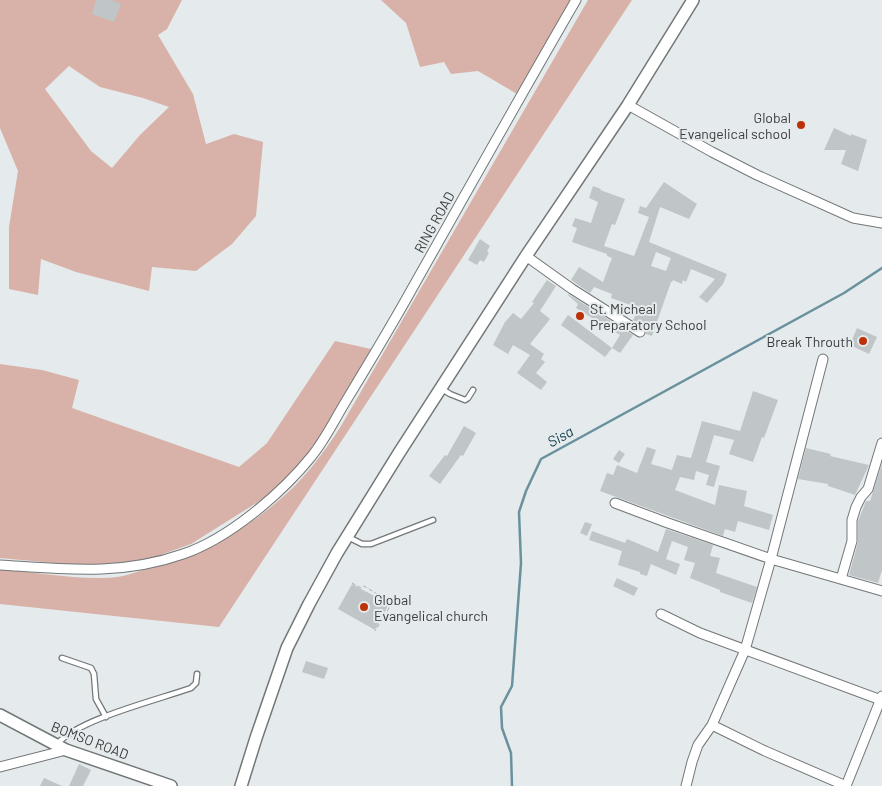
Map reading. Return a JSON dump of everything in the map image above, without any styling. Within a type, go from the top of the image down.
[{"type":"street","name":"RING ROAD","points":[[0,565],[90,571],[136,567],[184,554],[220,537],[278,492],[312,456],[385,337],[576,0]]},
{"type":"street","points":[[241,786],[288,648],[309,604],[347,536],[526,256],[628,105],[693,0]]},
{"type":"street","points":[[628,105],[757,175],[853,218],[882,223]]},
{"type":"street","points":[[526,256],[572,289],[640,332]]},
{"type":"street","points":[[686,786],[698,745],[712,725],[745,650],[771,559],[823,359]]},
{"type":"street","points":[[841,579],[852,541],[852,520],[861,497],[868,489],[882,443]]},
{"type":"street","points":[[615,503],[771,559],[882,592]]},
{"type":"street","points":[[661,614],[700,633],[881,698],[846,786],[765,751],[712,725]]},
{"type":"street","name":"BOMSO ROAD","points":[[0,715],[61,748],[171,786]]},
{"type":"street","points":[[0,767],[61,748]]},
{"type":"lane","points":[[441,388],[465,400],[474,390]]},
{"type":"lane","points":[[347,536],[362,544],[370,544],[433,520]]},
{"type":"lane","points":[[62,658],[91,668],[94,674],[96,699],[106,717]]},
{"type":"lane","points":[[61,748],[66,735],[106,717],[190,688],[196,683],[197,674]]},
{"type":"path","points":[[352,583],[361,588],[364,586],[392,604],[375,630]]},
{"type":"shaded area","points":[[0,0],[182,0],[167,29],[158,35],[193,94],[206,144],[234,134],[263,142],[256,216],[232,244],[196,271],[152,267],[149,291],[76,272],[41,259],[38,295],[9,289],[9,227],[18,171],[0,128]],"holes":[[[69,66],[100,87],[169,107],[140,135],[112,168],[91,151],[45,89]]]},
{"type":"shaded area","points":[[381,0],[571,0],[517,94],[478,71],[451,74],[444,62],[420,67],[406,23]]},
{"type":"shaded area","points":[[588,0],[632,0],[219,627],[0,604],[0,569],[74,577],[103,578],[123,576],[159,566],[195,553],[230,535],[262,514],[304,476],[320,457],[341,426]]},
{"type":"shaded area","points":[[335,341],[371,349],[316,445],[294,471],[269,495],[191,544],[152,558],[118,565],[75,565],[0,558],[0,364],[42,370],[79,380],[72,408],[239,467],[267,443]]},
{"type":"building","points":[[96,0],[112,0],[121,4],[114,22],[92,14]]},
{"type":"building","points":[[834,128],[851,136],[851,134],[867,140],[858,171],[841,164],[846,150],[824,150]]},
{"type":"building","points":[[664,182],[697,204],[689,219],[660,207],[649,242],[727,274],[723,284],[707,303],[699,297],[715,279],[691,269],[686,282],[683,280],[682,284],[673,280],[652,336],[646,334],[644,327],[633,320],[639,308],[611,298],[612,294],[594,287],[590,293],[571,280],[579,267],[603,282],[612,258],[607,256],[607,254],[572,242],[577,228],[572,226],[575,218],[591,223],[598,202],[589,198],[593,186],[625,199],[615,225],[612,224],[604,246],[634,256],[649,217],[638,213],[640,206],[646,208]],"holes":[[[656,252],[671,258],[666,271],[651,266]]]},
{"type":"building","points":[[480,239],[490,246],[487,251],[489,253],[484,262],[480,260],[477,265],[468,260]]},
{"type":"building","points":[[547,280],[556,286],[540,311],[550,319],[530,344],[544,354],[541,359],[545,362],[536,373],[547,382],[541,390],[517,373],[530,355],[513,345],[508,354],[493,345],[505,322],[513,313],[521,319],[534,303],[532,302]]},
{"type":"building","points":[[568,294],[633,335],[620,353],[612,348],[620,335],[576,308],[578,304]]},
{"type":"building","points":[[568,315],[612,348],[605,357],[561,325]]},
{"type":"building","name":"Break Throuth","points":[[857,328],[877,337],[869,354],[850,345]]},
{"type":"building","points":[[753,391],[778,400],[753,462],[729,454],[734,440],[714,435],[706,462],[720,466],[714,487],[706,485],[709,475],[696,471],[694,480],[680,477],[675,490],[715,505],[719,485],[747,491],[744,506],[773,515],[769,530],[738,521],[735,532],[725,529],[723,536],[600,491],[607,473],[613,475],[617,465],[637,473],[647,447],[656,450],[651,464],[672,470],[677,455],[691,458],[702,421],[740,431]]},
{"type":"building","points":[[464,426],[476,433],[463,456],[461,455],[440,484],[429,476],[445,455],[447,456]]},
{"type":"building","points":[[806,448],[869,465],[855,495],[828,486],[828,484],[798,479]]},
{"type":"building","points":[[619,450],[625,454],[619,463],[613,459]]},
{"type":"building","points":[[882,464],[882,570],[878,583],[849,575],[858,542],[858,521],[866,501],[870,501]]},
{"type":"building","points":[[585,522],[592,524],[587,536],[580,533]]},
{"type":"building","points":[[666,529],[713,545],[710,556],[720,558],[716,573],[757,587],[752,603],[720,592],[720,590],[690,578],[695,563],[684,560],[688,547],[672,541],[666,559],[680,564],[676,575],[651,564],[647,576],[618,565],[622,551],[589,540],[592,531],[625,543],[627,539],[658,552]]},
{"type":"building","points":[[617,578],[638,588],[634,596],[613,586]]},
{"type":"building","name":"Global Evangelical church","points":[[352,584],[389,604],[375,630],[338,609]]},
{"type":"building","points":[[306,661],[328,668],[324,679],[302,672]]},
{"type":"building","points":[[79,764],[91,770],[83,786],[69,786]]},
{"type":"building","points":[[44,778],[62,786],[40,786]]},
{"type":"waterway","name":"Sisa","points":[[512,786],[511,753],[502,728],[501,707],[512,686],[521,563],[519,512],[526,491],[541,459],[844,293],[882,268]]},
{"type":"place","name":"Global Evangelical school","points":[[801,125]]},
{"type":"place","name":"St. Micheal Preparatory School","points":[[580,316]]},
{"type":"place","name":"Break Throuth","points":[[863,341]]},
{"type":"place","name":"Global Evangelical church","points":[[364,607]]}]
